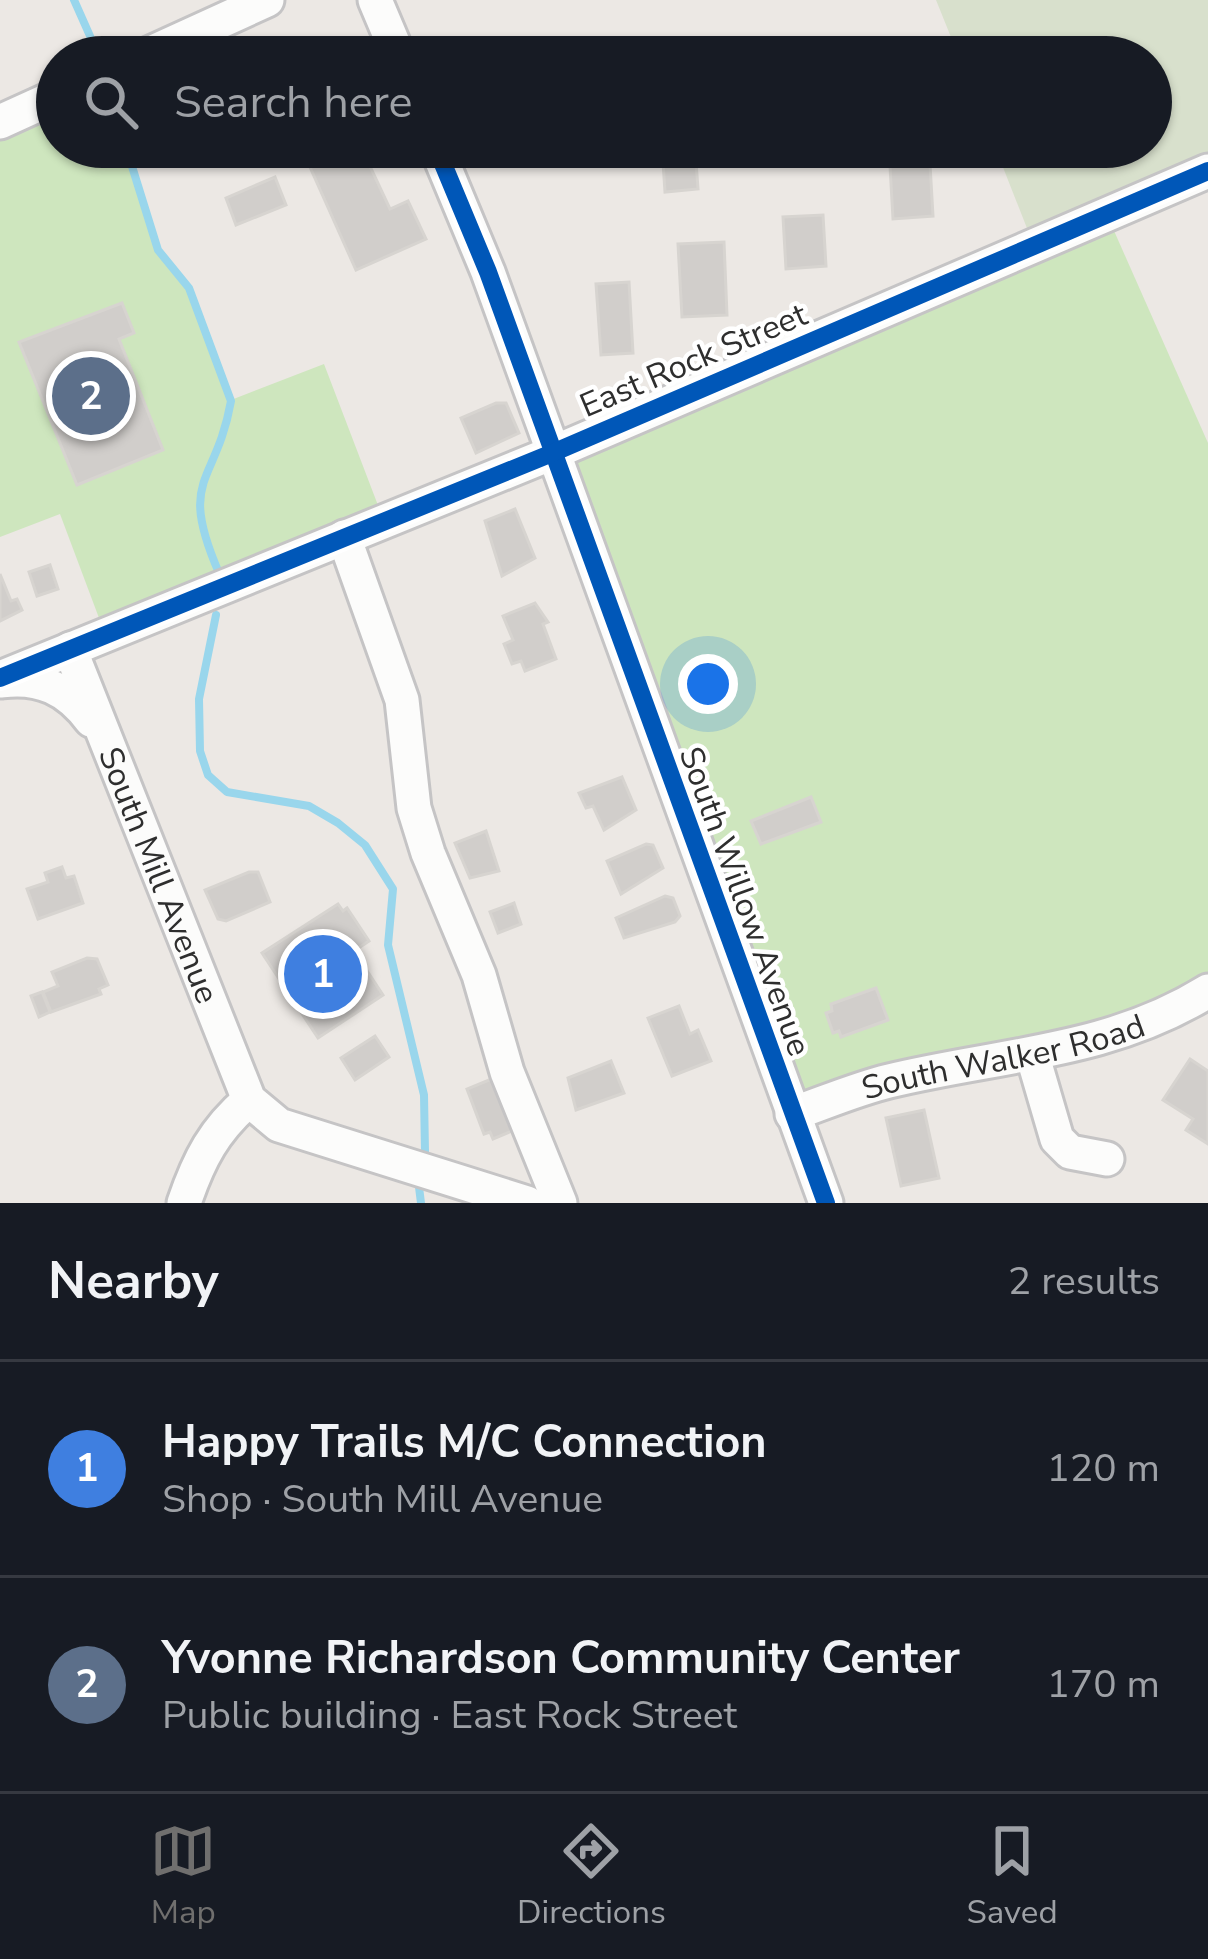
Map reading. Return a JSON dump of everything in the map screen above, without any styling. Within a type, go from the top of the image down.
[{"type":"street","points":[[188,36],[268,0]]},
{"type":"street","points":[[375,0],[390,36]]},
{"type":"street","points":[[0,122],[36,106]]},
{"type":"street","name":"South Willow Avenue","points":[[445,168],[488,272],[550,454],[826,1203]]},
{"type":"street","name":"East Rock Street","points":[[0,680],[550,454],[1208,171]]},
{"type":"street","points":[[344,538],[402,700],[414,808],[428,853],[479,975],[507,1072],[560,1203]]},
{"type":"street","name":"South Mill Avenue","points":[[70,649],[249,1100]]},
{"type":"street","points":[[0,680],[28,678],[55,687],[77,701],[105,739]]},
{"type":"street","name":"South Walker Road","points":[[792,1114],[888,1082],[1033,1057],[1125,1033],[1208,992]]},
{"type":"street","points":[[1033,1057],[1057,1139],[1070,1152],[1107,1159]]},
{"type":"street","points":[[184,1203],[199,1158],[220,1125],[249,1100],[279,1125],[526,1203]]},
{"type":"green space","points":[[936,0],[1208,0],[1208,171],[1034,246],[1003,168],[1172,168],[1172,36],[951,36]]},
{"type":"green space","points":[[36,106],[36,168],[133,168],[158,250],[189,288],[231,400],[324,364],[384,521],[105,634],[60,514],[0,537],[0,122]]},
{"type":"green space","points":[[1107,215],[1208,443],[1208,991],[792,1114],[550,454]]},
{"type":"building","points":[[310,168],[371,168],[390,209],[408,201],[426,239],[356,270]]},
{"type":"building","points":[[663,168],[696,168],[698,189],[665,192]]},
{"type":"building","points":[[890,168],[930,168],[933,216],[893,219]]},
{"type":"building","points":[[275,177],[286,205],[236,225],[226,198]]},
{"type":"building","points":[[823,215],[826,266],[786,269],[783,217]]},
{"type":"building","points":[[724,242],[727,315],[682,317],[678,244]]},
{"type":"building","points":[[629,282],[633,353],[601,355],[596,284]]},
{"type":"building","points":[[122,303],[134,333],[119,339],[163,450],[77,485],[19,342]]},
{"type":"building","points":[[506,403],[519,433],[476,453],[461,418]]},
{"type":"building","points":[[515,509],[535,558],[502,576],[485,521]]},
{"type":"building","points":[[50,565],[58,589],[37,596],[29,572]]},
{"type":"building","points":[[0,574],[11,601],[17,599],[22,610],[0,621]]},
{"type":"building","points":[[535,603],[548,622],[543,624],[556,659],[525,671],[521,661],[512,664],[504,644],[513,640],[503,616]]},
{"type":"building","points":[[622,777],[636,810],[604,830],[593,806],[586,808],[579,793]]},
{"type":"building","points":[[811,797],[821,822],[761,844],[751,821]]},
{"type":"building","points":[[486,831],[499,871],[470,878],[455,843]]},
{"type":"building","points":[[653,845],[663,868],[621,894],[607,861]]},
{"type":"building","points":[[62,867],[66,878],[74,876],[83,903],[38,919],[27,889],[48,882],[45,873]]},
{"type":"building","points":[[258,872],[270,902],[226,921],[218,919],[205,890]]},
{"type":"building","points":[[665,896],[673,898],[680,916],[675,922],[624,938],[616,918]]},
{"type":"building","points":[[514,903],[521,924],[498,933],[490,912]]},
{"type":"building","points":[[338,904],[343,911],[347,908],[369,941],[354,951],[383,995],[318,1038],[262,953]]},
{"type":"building","points":[[87,958],[97,959],[108,985],[99,989],[101,994],[51,1012],[43,992],[58,986],[52,972]]},
{"type":"building","points":[[876,988],[888,1020],[841,1037],[839,1031],[833,1033],[826,1013],[832,1011],[831,1004]]},
{"type":"building","points":[[42,992],[50,1012],[39,1017],[31,996]]},
{"type":"building","points":[[679,1006],[690,1034],[698,1030],[711,1061],[672,1076],[648,1018]]},
{"type":"building","points":[[375,1036],[389,1057],[355,1080],[341,1058]]},
{"type":"building","points":[[1190,1059],[1208,1071],[1208,1144],[1186,1130],[1193,1119],[1163,1100]]},
{"type":"building","points":[[611,1061],[624,1093],[576,1110],[568,1078]]},
{"type":"building","points":[[494,1078],[515,1122],[509,1124],[512,1131],[493,1139],[490,1132],[484,1134],[467,1089]]},
{"type":"building","points":[[924,1110],[939,1178],[901,1186],[886,1118]]},
{"type":"waterway","points":[[74,0],[90,36]]},
{"type":"waterway","points":[[133,168],[158,250],[189,288],[231,401],[200,498],[207,541],[219,573]]},
{"type":"waterway","points":[[216,615],[199,699],[200,751],[208,775],[227,792],[309,806],[338,823],[365,845],[393,889],[388,945],[424,1095],[425,1152]]},
{"type":"waterway","points":[[419,1187],[421,1203]]},
{"type":"cycle path","points":[[445,168],[488,272],[826,1203]]},
{"type":"cycle path","points":[[0,678],[550,454],[1208,171]]},
{"type":"place","name":"Yvonne Richardson Community Center","points":[[91,396]]},
{"type":"place","name":"Happy Trails M/C Connection","points":[[323,974]]}]
